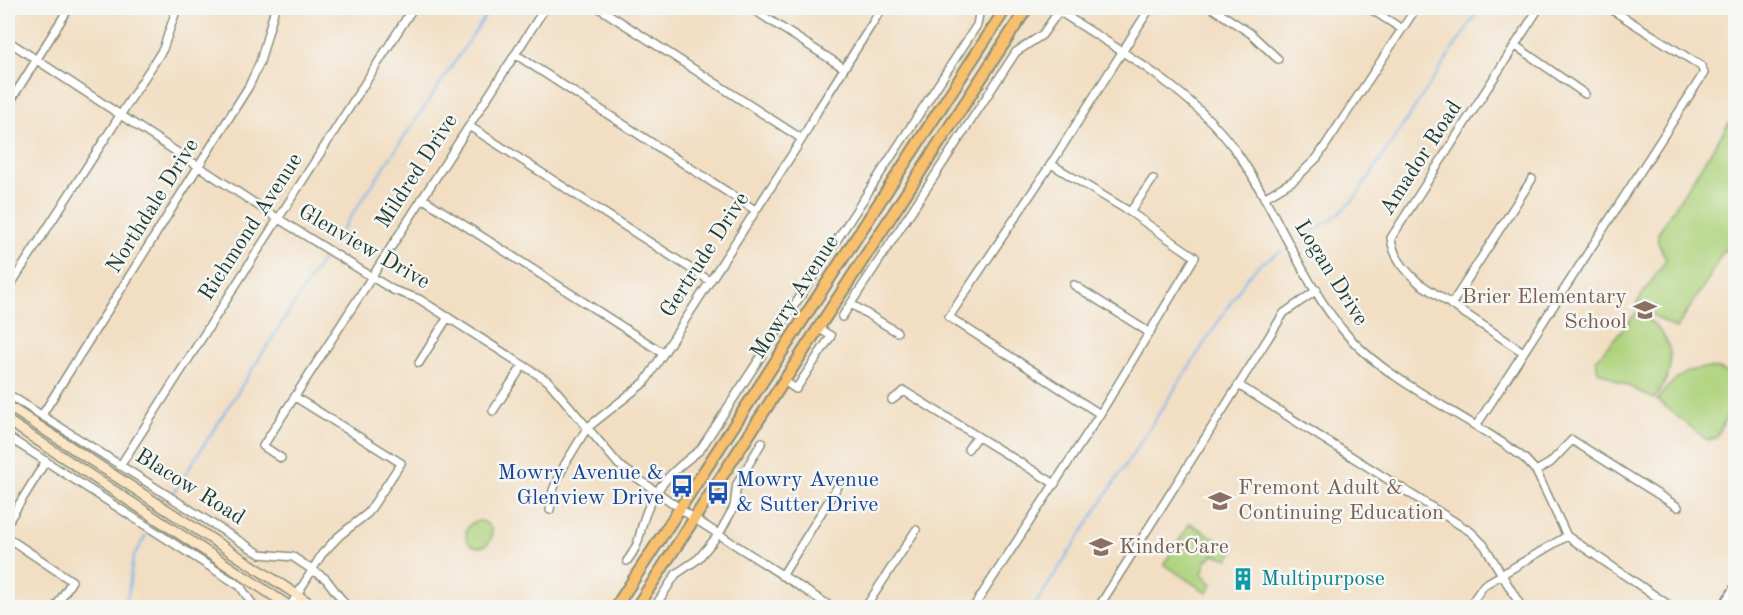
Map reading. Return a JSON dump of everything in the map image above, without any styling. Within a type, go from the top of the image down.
[{"type":"main road","name":"Mowry Avenue","points":[[615,608],[1006,8]]},
{"type":"main road","name":"Mowry Avenue","points":[[636,608],[1027,8]]},
{"type":"main road","name":"Blacow Road","points":[[8,406],[317,608]]},
{"type":"main road","name":"Blacow Road","points":[[8,421],[290,607]]},
{"type":"street","points":[[8,105],[69,8]]},
{"type":"street","points":[[8,289],[119,113],[163,49],[177,8]]},
{"type":"street","name":"Northdale Drive","points":[[42,415],[200,167],[256,70],[275,8]]},
{"type":"street","name":"Richmond Avenue","points":[[120,466],[413,8]]},
{"type":"street","name":"Mildred Drive","points":[[281,458],[263,446],[545,8]]},
{"type":"street","points":[[599,8],[802,139]]},
{"type":"street","points":[[751,8],[844,68]]},
{"type":"street","name":"Gertrude Drive","points":[[550,510],[553,490],[565,464],[587,428],[645,382],[802,139],[882,8]]},
{"type":"street","name":"Mowry Avenue","points":[[627,561],[639,545],[645,515],[657,490],[678,465],[700,450],[977,25],[980,8]]},
{"type":"street","points":[[842,318],[1016,52],[1042,35],[1058,8]]},
{"type":"street","name":"Logan Drive","points":[[1058,8],[1121,50],[1201,110],[1238,154],[1317,290],[1348,336],[1365,353],[1512,449],[1536,471],[1567,536]]},
{"type":"street","points":[[1100,414],[949,317],[1052,164],[1121,50],[1150,8]]},
{"type":"street","points":[[1212,8],[1250,33],[1278,59]]},
{"type":"street","points":[[1370,8],[1402,29]]},
{"type":"street","points":[[1264,198],[1294,180],[1317,158],[1416,8]]},
{"type":"street","name":"Amador Road","points":[[1523,352],[1451,305],[1404,269],[1392,249],[1391,238],[1539,8]]},
{"type":"street","points":[[1476,426],[1704,73],[1701,66],[1610,8]]},
{"type":"street","name":"Glenview Drive","points":[[8,41],[277,218],[393,290],[419,299],[548,381],[619,465],[695,519],[833,608]]},
{"type":"street","points":[[1516,46],[1585,94]]},
{"type":"street","points":[[515,54],[755,210]]},
{"type":"street","points":[[469,126],[710,281]]},
{"type":"street","points":[[973,608],[1100,414],[1195,257],[1130,212],[1052,164]]},
{"type":"street","points":[[1130,212],[1153,178]]},
{"type":"street","points":[[1451,305],[1532,179]]},
{"type":"street","points":[[422,198],[663,353]]},
{"type":"street","points":[[1074,285],[1150,333]]},
{"type":"street","points":[[1098,608],[1284,313],[1317,290]]},
{"type":"street","points":[[851,304],[897,332]]},
{"type":"street","points":[[419,363],[448,317]]},
{"type":"street","points":[[493,411],[523,365]]},
{"type":"street","points":[[1240,386],[1471,532],[1484,545],[1522,608]]},
{"type":"street","points":[[892,400],[904,391],[1055,484]]},
{"type":"street","name":"Blacow Road","points":[[8,394],[260,554],[293,557],[336,588],[348,608]]},
{"type":"street","points":[[290,607],[311,569],[339,536],[368,513],[401,463],[295,397]]},
{"type":"street","points":[[968,450],[977,436]]},
{"type":"street","points":[[8,437],[240,586],[255,608]]},
{"type":"street","points":[[1536,471],[1550,463],[1572,440],[1678,507]]},
{"type":"street","points":[[654,608],[676,574],[703,554],[718,534],[734,507],[736,484],[762,442]]},
{"type":"street","points":[[8,522],[46,461]]},
{"type":"street","points":[[782,576],[841,481]]},
{"type":"street","points":[[865,608],[916,530]]},
{"type":"street","points":[[1468,608],[1484,585],[1567,536],[1673,608]]},
{"type":"street","points":[[8,538],[72,581],[55,608]]},
{"type":"street","points":[[1721,608],[1736,585]]},
{"type":"green space","points":[[1735,114],[1735,231],[1727,244],[1730,247],[1722,252],[1708,280],[1676,329],[1639,307],[1637,302],[1666,260],[1658,242],[1658,233]]},
{"type":"green space","points":[[1637,312],[1659,330],[1670,351],[1668,374],[1654,399],[1598,371],[1596,360]]},
{"type":"green space","points":[[1705,368],[1719,369],[1736,377],[1735,399],[1716,438],[1707,440],[1657,400],[1683,374]]},
{"type":"green space","points":[[479,521],[488,525],[492,534],[488,543],[479,547],[470,543],[466,534],[470,525]]},
{"type":"green space","points":[[1190,523],[1234,551],[1228,559],[1214,554],[1206,561],[1202,574],[1212,584],[1207,593],[1164,564]]},
{"type":"waterway","points":[[335,240],[491,8]]},
{"type":"waterway","points":[[1304,237],[1339,214],[1356,197],[1480,8]]},
{"type":"waterway","points":[[1033,608],[1248,276],[1260,264],[1281,251]]},
{"type":"waterway","points":[[174,492],[324,257]]},
{"type":"waterway","points":[[121,608],[128,595],[133,558],[146,535]]},
{"type":"place","name":"Brier Elementary School","points":[[1645,310]]},
{"type":"place","name":"Mowry Avenue & Glenview Drive","points":[[682,486]]},
{"type":"place","name":"Mowry Avenue & Sutter Drive","points":[[718,493]]},
{"type":"place","name":"Fremont Adult & Continuing Education","points":[[1220,501]]},
{"type":"place","name":"KinderCare","points":[[1101,547]]},
{"type":"place","name":"Multipurpose","points":[[1243,579]]}]
